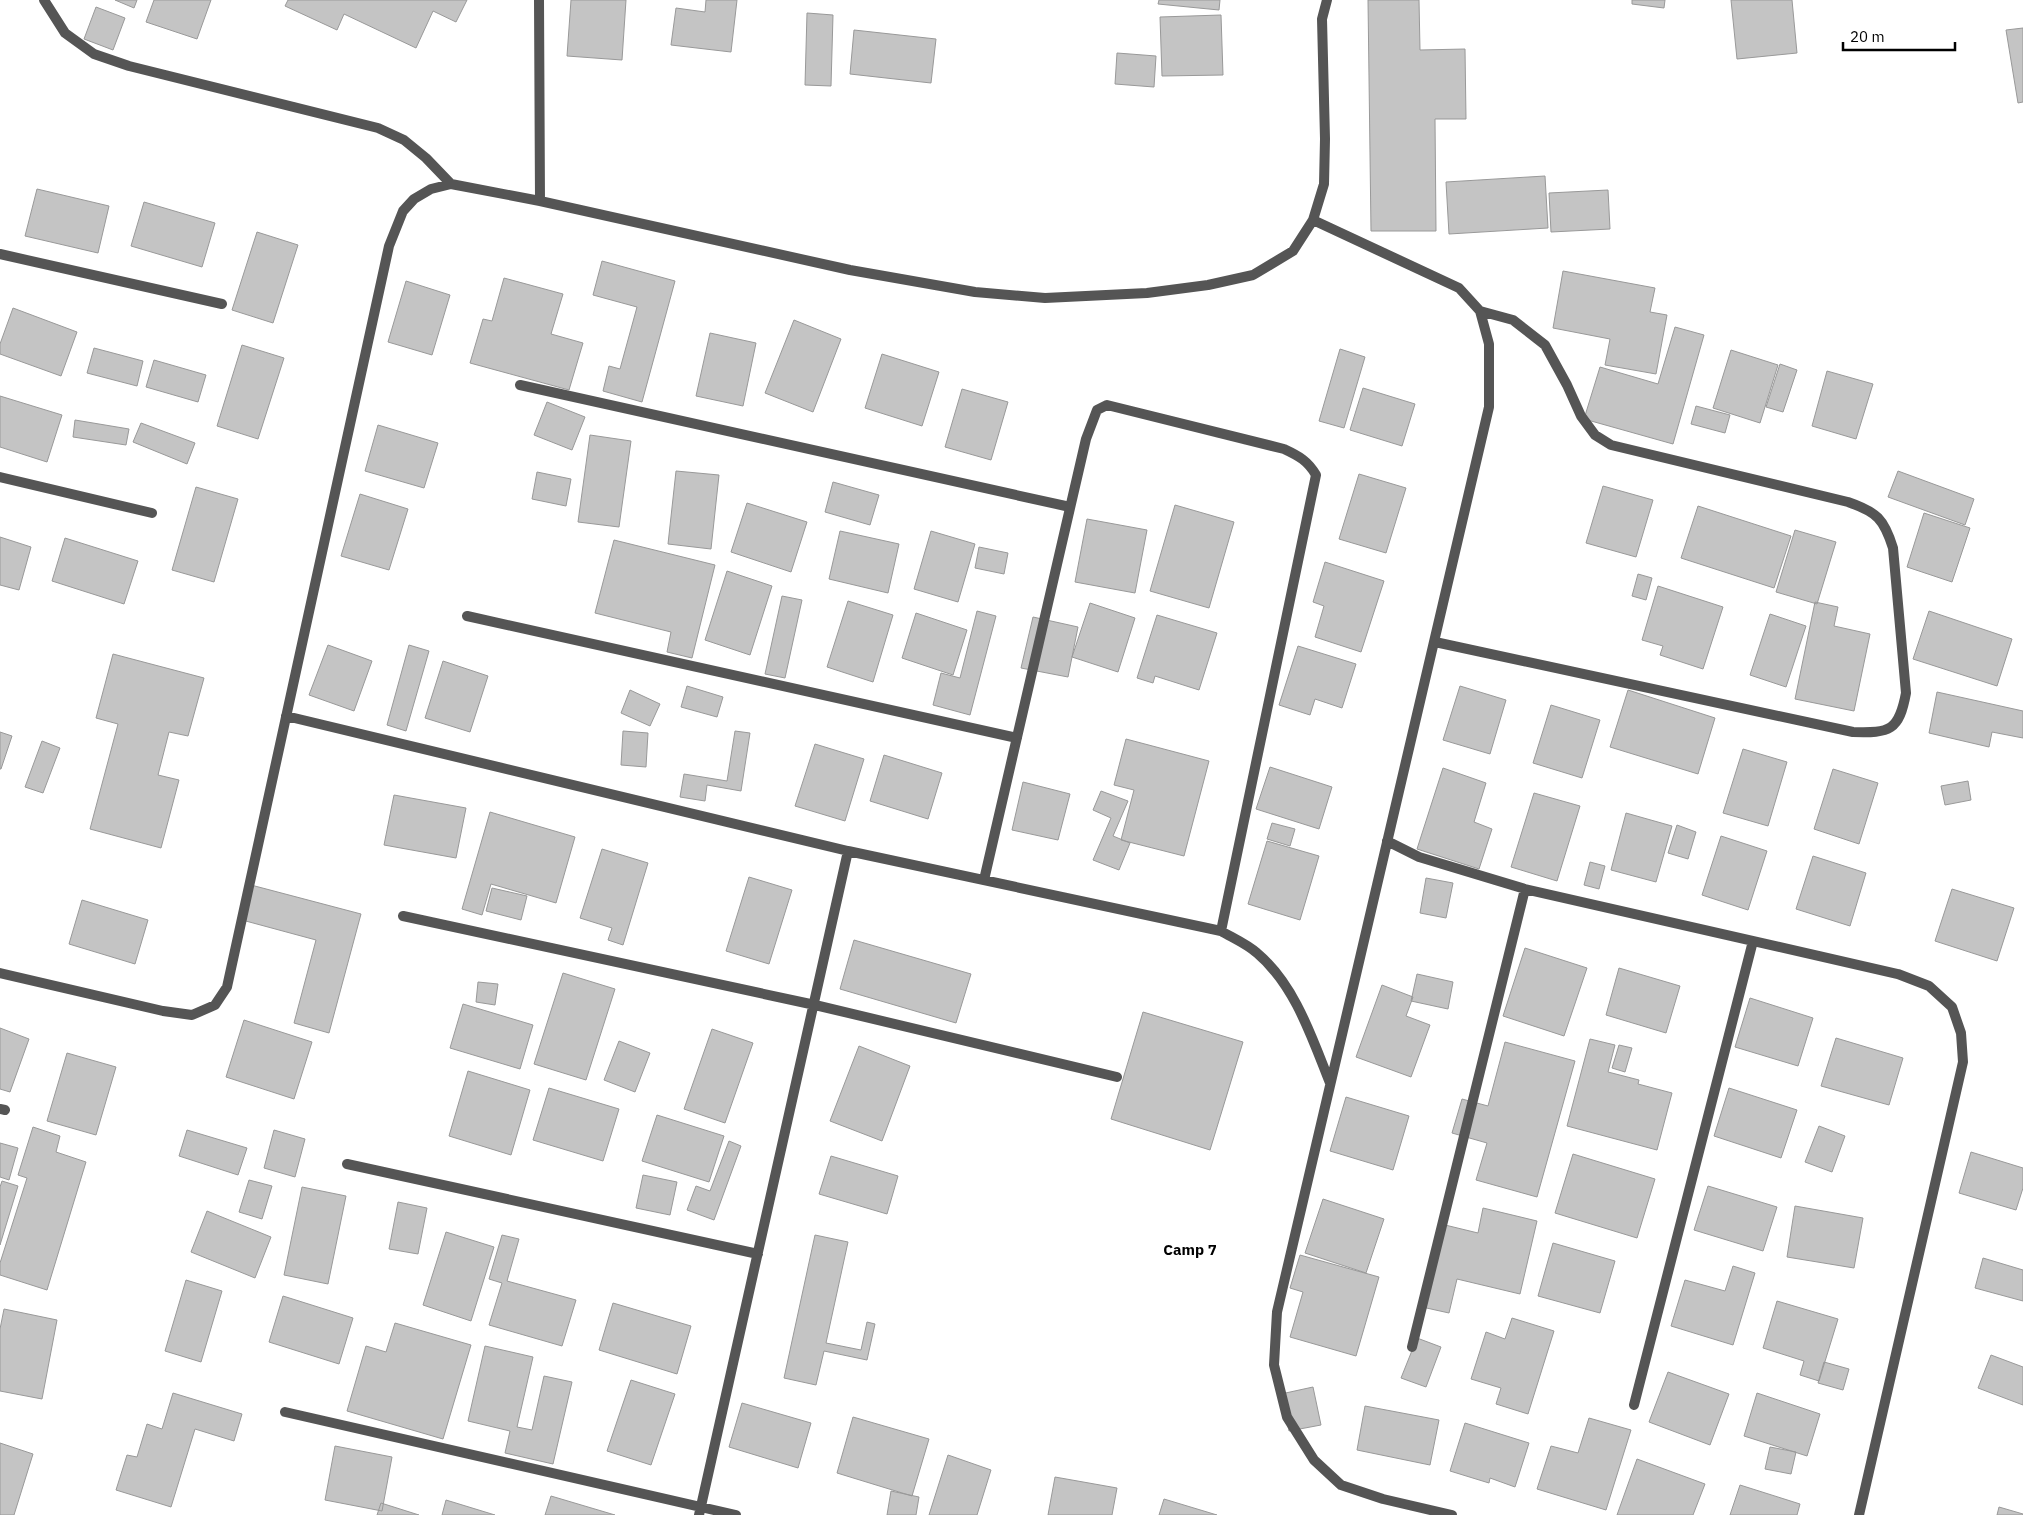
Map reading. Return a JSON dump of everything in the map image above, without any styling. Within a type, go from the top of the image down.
[{"type":"street","points":[[44,0],[65,32],[94,54],[129,66],[378,128],[404,140],[426,158],[451,184]]},
{"type":"street","points":[[539,0],[540,202]]},
{"type":"street","points":[[0,973],[163,1011],[192,1015],[215,1005],[226,987],[389,246],[403,211],[414,199],[431,189],[451,184],[850,270],[975,292],[1045,298],[1147,294],[1208,285],[1253,275],[1293,251],[1313,220],[1324,184],[1325,139],[1322,19],[1327,0]]},
{"type":"street","points":[[1313,220],[1459,288],[1480,311],[1489,344],[1489,407],[1276,1312],[1274,1364],[1288,1417],[1314,1460],[1340,1485],[1383,1499],[1452,1515]]},
{"type":"street","points":[[0,254],[222,304]]},
{"type":"street","points":[[1435,642],[1854,732],[1878,732],[1894,726],[1902,712],[1906,693],[1893,548],[1887,526],[1869,509],[1848,502],[1611,445],[1595,435],[1581,416],[1567,385],[1545,345],[1514,320],[1480,311]]},
{"type":"street","points":[[520,385],[1070,507]]},
{"type":"street","points":[[984,880],[1086,439],[1097,410],[1107,405],[1284,449],[1302,457],[1316,475],[1221,930]]},
{"type":"street","points":[[0,477],[152,513]]},
{"type":"street","points":[[467,616],[1017,738]]},
{"type":"street","points":[[286,716],[848,851],[1221,930],[1257,953],[1279,978],[1304,1020],[1330,1083]]},
{"type":"street","points":[[1387,841],[1419,857],[1525,889],[1898,974],[1929,986],[1952,1007],[1961,1033],[1964,1062],[1859,1515]]},
{"type":"street","points":[[700,1511],[848,851]]},
{"type":"street","points":[[1412,1346],[1525,889]]},
{"type":"street","points":[[403,916],[815,1005],[1117,1078]]},
{"type":"street","points":[[1634,1404],[1753,941]]},
{"type":"street","points":[[347,1164],[758,1254]]},
{"type":"street","points":[[285,1412],[700,1511],[736,1515]]},
{"type":"building","points":[[115,0],[137,0],[134,8]]},
{"type":"building","points":[[154,0],[211,0],[197,39],[146,22]]},
{"type":"building","points":[[288,0],[467,0],[456,22],[433,11],[416,48],[344,14],[337,30],[285,6]]},
{"type":"building","points":[[571,0],[626,0],[622,60],[567,56]]},
{"type":"building","points":[[706,0],[737,0],[731,52],[671,45],[676,8],[705,12]]},
{"type":"building","points":[[1159,0],[1220,0],[1219,10],[1158,4]]},
{"type":"building","points":[[1368,0],[1419,0],[1420,50],[1465,49],[1466,119],[1435,119],[1436,231],[1371,231]]},
{"type":"building","points":[[1632,0],[1665,0],[1664,8],[1632,4]]},
{"type":"building","points":[[1731,0],[1792,0],[1797,53],[1737,59]]},
{"type":"building","points":[[96,7],[125,18],[113,50],[84,39]]},
{"type":"building","points":[[807,13],[833,15],[831,86],[805,85]]},
{"type":"building","points":[[1221,15],[1223,75],[1162,76],[1160,17]]},
{"type":"building","points":[[2023,28],[2023,102],[2018,103],[2006,30]]},
{"type":"building","points":[[854,30],[936,39],[931,83],[850,74]]},
{"type":"building","points":[[1117,53],[1156,56],[1154,87],[1115,84]]},
{"type":"building","points":[[1545,176],[1548,228],[1449,234],[1446,182]]},
{"type":"building","points":[[37,189],[109,206],[98,253],[25,236]]},
{"type":"building","points":[[1608,190],[1610,229],[1551,232],[1549,193]]},
{"type":"building","points":[[144,202],[215,223],[202,267],[131,246]]},
{"type":"building","points":[[257,232],[298,245],[273,323],[232,310]]},
{"type":"building","points":[[602,261],[675,281],[642,402],[603,391],[609,366],[620,369],[637,307],[593,295]]},
{"type":"building","points":[[1563,271],[1655,288],[1650,312],[1667,315],[1656,374],[1605,365],[1610,339],[1553,328]]},
{"type":"building","points":[[504,278],[563,294],[551,334],[583,343],[569,390],[470,363],[483,319],[492,321]]},
{"type":"building","points":[[406,281],[450,295],[432,355],[388,342]]},
{"type":"building","points":[[13,308],[77,332],[61,376],[0,354],[0,344]]},
{"type":"building","points":[[794,320],[841,339],[813,412],[765,393]]},
{"type":"building","points":[[1675,327],[1704,335],[1673,444],[1584,419],[1600,367],[1658,384]]},
{"type":"building","points":[[710,333],[756,343],[743,406],[696,396]]},
{"type":"building","points":[[242,345],[284,358],[258,439],[217,426]]},
{"type":"building","points":[[94,348],[143,361],[137,386],[87,373]]},
{"type":"building","points":[[1340,349],[1365,357],[1344,428],[1319,421]]},
{"type":"building","points":[[1731,350],[1778,365],[1760,423],[1713,408]]},
{"type":"building","points":[[882,354],[939,372],[922,426],[865,408]]},
{"type":"building","points":[[154,360],[206,375],[198,402],[146,387]]},
{"type":"building","points":[[1780,364],[1797,370],[1783,412],[1766,407]]},
{"type":"building","points":[[1827,371],[1873,384],[1856,439],[1812,426]]},
{"type":"building","points":[[1363,388],[1415,404],[1402,446],[1350,430]]},
{"type":"building","points":[[962,389],[1008,402],[991,460],[945,447]]},
{"type":"building","points":[[0,396],[62,415],[47,462],[0,447]]},
{"type":"building","points":[[547,402],[585,417],[572,450],[534,435]]},
{"type":"building","points":[[1696,406],[1730,415],[1725,433],[1691,424]]},
{"type":"building","points":[[75,420],[129,429],[126,445],[73,437]]},
{"type":"building","points":[[141,423],[195,443],[187,464],[133,442]]},
{"type":"building","points":[[378,425],[438,443],[424,488],[365,471]]},
{"type":"building","points":[[590,435],[631,441],[619,527],[578,522]]},
{"type":"building","points":[[676,471],[719,475],[711,549],[668,544]]},
{"type":"building","points":[[1898,471],[1974,499],[1965,525],[1888,497]]},
{"type":"building","points":[[537,472],[571,479],[566,506],[532,499]]},
{"type":"building","points":[[1359,474],[1406,488],[1386,553],[1339,539]]},
{"type":"building","points":[[833,482],[879,495],[870,525],[825,512]]},
{"type":"building","points":[[1603,486],[1653,500],[1636,557],[1586,543]]},
{"type":"building","points":[[196,487],[238,499],[214,582],[172,570]]},
{"type":"building","points":[[360,494],[408,509],[389,570],[341,556]]},
{"type":"building","points":[[747,503],[807,522],[791,572],[731,552]]},
{"type":"building","points":[[1175,505],[1234,522],[1209,608],[1150,591]]},
{"type":"building","points":[[1698,506],[1791,536],[1774,588],[1681,558]]},
{"type":"building","points":[[1924,513],[1970,528],[1952,582],[1907,567]]},
{"type":"building","points":[[1087,519],[1147,530],[1135,593],[1075,582]]},
{"type":"building","points":[[1795,530],[1836,542],[1817,604],[1776,592]]},
{"type":"building","points":[[840,531],[899,544],[888,593],[829,579]]},
{"type":"building","points":[[931,531],[975,544],[958,602],[914,589]]},
{"type":"building","points":[[0,537],[31,547],[19,590],[0,585]]},
{"type":"building","points":[[65,538],[138,561],[124,604],[52,581]]},
{"type":"building","points":[[614,540],[715,565],[692,658],[667,652],[671,632],[595,613]]},
{"type":"building","points":[[979,547],[1008,553],[1004,574],[975,568]]},
{"type":"building","points":[[1325,562],[1384,581],[1361,652],[1315,637],[1324,606],[1313,602]]},
{"type":"building","points":[[727,571],[772,586],[750,655],[705,640]]},
{"type":"building","points":[[1638,574],[1652,578],[1646,600],[1632,596]]},
{"type":"building","points":[[1658,586],[1723,607],[1703,669],[1660,655],[1663,646],[1642,640]]},
{"type":"building","points":[[782,596],[802,600],[785,678],[765,674]]},
{"type":"building","points":[[848,601],[893,615],[873,682],[827,667]]},
{"type":"building","points":[[1815,602],[1838,607],[1834,626],[1870,634],[1854,711],[1795,699]]},
{"type":"building","points":[[1090,603],[1135,618],[1118,672],[1072,657]]},
{"type":"building","points":[[977,611],[996,616],[970,715],[933,705],[941,673],[960,678]]},
{"type":"building","points":[[1929,611],[2012,639],[1997,686],[1913,659]]},
{"type":"building","points":[[916,613],[967,630],[953,675],[902,658]]},
{"type":"building","points":[[1770,614],[1806,626],[1786,687],[1750,675]]},
{"type":"building","points":[[1157,615],[1217,633],[1199,690],[1155,676],[1153,683],[1137,678]]},
{"type":"building","points":[[1033,617],[1078,627],[1068,677],[1021,668]]},
{"type":"building","points":[[328,645],[372,661],[354,711],[309,695]]},
{"type":"building","points":[[409,645],[429,651],[406,731],[387,725]]},
{"type":"building","points":[[1298,646],[1356,664],[1342,708],[1315,699],[1310,715],[1279,705]]},
{"type":"building","points":[[113,654],[204,678],[188,736],[169,732],[158,775],[179,780],[161,848],[90,829],[118,724],[96,718]]},
{"type":"building","points":[[443,661],[488,676],[470,732],[425,718]]},
{"type":"building","points":[[687,686],[723,697],[717,717],[681,707]]},
{"type":"building","points":[[1460,686],[1506,700],[1490,754],[1443,740]]},
{"type":"building","points":[[630,690],[660,704],[650,726],[621,713]]},
{"type":"building","points":[[1628,690],[1715,718],[1698,774],[1610,747]]},
{"type":"building","points":[[1937,692],[2023,711],[2023,738],[1992,732],[1989,747],[1929,733]]},
{"type":"building","points":[[1551,705],[1600,720],[1582,778],[1533,763]]},
{"type":"building","points":[[623,731],[648,733],[646,767],[621,765]]},
{"type":"building","points":[[735,731],[750,733],[741,791],[707,785],[705,801],[680,797],[684,774],[727,781]]},
{"type":"building","points":[[0,732],[12,736],[1,769],[0,769]]},
{"type":"building","points":[[1126,739],[1209,761],[1184,856],[1121,840],[1134,790],[1114,785]]},
{"type":"building","points":[[42,741],[60,748],[43,793],[25,787]]},
{"type":"building","points":[[815,744],[864,759],[845,821],[795,806]]},
{"type":"building","points":[[1743,749],[1787,762],[1768,826],[1723,813]]},
{"type":"building","points":[[884,755],[942,773],[928,819],[870,801]]},
{"type":"building","points":[[1270,767],[1332,787],[1319,829],[1256,809]]},
{"type":"building","points":[[1443,768],[1486,783],[1474,822],[1492,829],[1479,869],[1417,849]]},
{"type":"building","points":[[1833,769],[1878,783],[1859,844],[1814,829]]},
{"type":"building","points":[[1968,781],[1971,800],[1945,805],[1941,786]]},
{"type":"building","points":[[1023,782],[1070,794],[1058,840],[1012,830]]},
{"type":"building","points":[[1101,791],[1128,801],[1113,836],[1130,843],[1119,870],[1093,860],[1111,818],[1093,810]]},
{"type":"building","points":[[1534,793],[1580,806],[1557,881],[1511,867]]},
{"type":"building","points":[[394,795],[466,808],[456,858],[384,845]]},
{"type":"building","points":[[490,812],[575,837],[556,903],[491,884],[482,915],[462,909]]},
{"type":"building","points":[[1626,813],[1672,826],[1656,882],[1611,870]]},
{"type":"building","points":[[1272,823],[1295,829],[1290,846],[1267,839]]},
{"type":"building","points":[[1677,825],[1696,832],[1688,859],[1668,853]]},
{"type":"building","points":[[1721,836],[1767,851],[1748,910],[1702,895]]},
{"type":"building","points":[[1267,841],[1319,856],[1300,920],[1248,904]]},
{"type":"building","points":[[602,849],[648,863],[623,945],[608,940],[612,928],[580,918]]},
{"type":"building","points":[[1813,856],[1866,873],[1850,926],[1796,909]]},
{"type":"building","points":[[1590,862],[1605,866],[1599,889],[1584,885]]},
{"type":"building","points":[[749,877],[792,890],[769,964],[726,951]]},
{"type":"building","points":[[1426,878],[1453,883],[1446,918],[1420,913]]},
{"type":"building","points":[[251,885],[361,914],[329,1033],[294,1023],[316,940],[242,920]]},
{"type":"building","points":[[492,888],[527,896],[521,920],[486,911]]},
{"type":"building","points":[[1952,889],[2014,908],[1997,961],[1935,941]]},
{"type":"building","points":[[82,900],[148,920],[135,964],[69,944]]},
{"type":"building","points":[[854,940],[971,974],[956,1023],[840,989]]},
{"type":"building","points":[[1525,948],[1587,968],[1564,1036],[1503,1016]]},
{"type":"building","points":[[1619,968],[1680,986],[1666,1033],[1606,1015]]},
{"type":"building","points":[[563,973],[615,989],[586,1080],[534,1064]]},
{"type":"building","points":[[1417,974],[1453,982],[1448,1009],[1411,1001]]},
{"type":"building","points":[[478,982],[498,984],[495,1005],[476,1002]]},
{"type":"building","points":[[1382,985],[1413,997],[1406,1016],[1430,1025],[1411,1077],[1356,1057]]},
{"type":"building","points":[[1750,998],[1813,1018],[1798,1066],[1735,1047]]},
{"type":"building","points":[[463,1004],[533,1025],[520,1069],[450,1048]]},
{"type":"building","points":[[1143,1012],[1243,1042],[1210,1150],[1111,1119]]},
{"type":"building","points":[[244,1020],[312,1042],[294,1099],[226,1077]]},
{"type":"building","points":[[0,1028],[29,1039],[10,1092],[0,1089]]},
{"type":"building","points":[[712,1029],[753,1043],[725,1123],[684,1109]]},
{"type":"building","points":[[1836,1038],[1903,1058],[1889,1105],[1821,1086]]},
{"type":"building","points":[[1590,1039],[1615,1045],[1608,1072],[1639,1080],[1638,1084],[1672,1093],[1657,1150],[1567,1126]]},
{"type":"building","points":[[619,1041],[650,1053],[635,1092],[604,1080]]},
{"type":"building","points":[[1505,1042],[1575,1061],[1537,1197],[1476,1180],[1487,1143],[1452,1133],[1462,1099],[1488,1106]]},
{"type":"building","points":[[1619,1045],[1632,1048],[1625,1072],[1612,1068]]},
{"type":"building","points":[[859,1046],[910,1066],[882,1141],[830,1121]]},
{"type":"building","points":[[67,1053],[116,1067],[96,1135],[47,1121]]},
{"type":"building","points":[[468,1071],[530,1090],[511,1155],[449,1136]]},
{"type":"building","points":[[549,1088],[619,1109],[603,1161],[533,1140]]},
{"type":"building","points":[[1729,1088],[1797,1110],[1781,1158],[1714,1136]]},
{"type":"building","points":[[1346,1097],[1409,1116],[1393,1170],[1330,1151]]},
{"type":"building","points":[[657,1115],[724,1136],[709,1182],[642,1161]]},
{"type":"building","points":[[1819,1126],[1845,1136],[1832,1172],[1805,1162]]},
{"type":"building","points":[[33,1127],[60,1136],[56,1152],[86,1162],[47,1290],[0,1275],[0,1263],[27,1178],[18,1175]]},
{"type":"building","points":[[187,1130],[247,1148],[238,1175],[179,1156]]},
{"type":"building","points":[[274,1130],[305,1139],[295,1177],[264,1168]]},
{"type":"building","points":[[729,1141],[741,1146],[714,1220],[687,1210],[696,1186],[710,1191]]},
{"type":"building","points":[[0,1143],[18,1148],[9,1180],[0,1177]]},
{"type":"building","points":[[1971,1152],[2023,1168],[2023,1188],[2016,1210],[1959,1193]]},
{"type":"building","points":[[1573,1154],[1655,1179],[1637,1238],[1555,1213]]},
{"type":"building","points":[[831,1156],[898,1176],[887,1214],[819,1194]]},
{"type":"building","points":[[643,1175],[677,1182],[670,1215],[636,1208]]},
{"type":"building","points":[[249,1180],[272,1186],[262,1219],[239,1212]]},
{"type":"building","points":[[2,1181],[18,1186],[0,1245],[0,1187]]},
{"type":"building","points":[[1708,1186],[1777,1207],[1763,1251],[1694,1230]]},
{"type":"building","points":[[302,1187],[346,1196],[328,1284],[284,1275]]},
{"type":"building","points":[[1323,1199],[1384,1219],[1366,1273],[1305,1253]]},
{"type":"building","points":[[398,1202],[427,1208],[418,1254],[389,1249]]},
{"type":"building","points":[[1795,1206],[1863,1218],[1854,1268],[1787,1257]]},
{"type":"building","points":[[1483,1208],[1537,1221],[1520,1294],[1457,1279],[1449,1313],[1422,1307],[1441,1224],[1478,1233]]},
{"type":"building","points":[[207,1211],[271,1237],[255,1278],[191,1252]]},
{"type":"building","points":[[446,1232],[494,1247],[471,1321],[423,1305]]},
{"type":"building","points":[[502,1235],[519,1239],[507,1281],[576,1300],[562,1346],[489,1325],[502,1283],[489,1279]]},
{"type":"building","points":[[815,1235],[848,1242],[826,1343],[861,1350],[867,1322],[875,1324],[867,1360],[824,1351],[816,1385],[784,1378]]},
{"type":"building","points":[[1553,1243],[1615,1261],[1600,1313],[1538,1296]]},
{"type":"building","points":[[1300,1255],[1379,1277],[1356,1356],[1290,1337],[1303,1292],[1290,1288]]},
{"type":"building","points":[[1983,1258],[2023,1270],[2023,1301],[1975,1288]]},
{"type":"building","points":[[1733,1266],[1755,1273],[1733,1345],[1671,1326],[1685,1280],[1725,1291]]},
{"type":"building","points":[[186,1280],[222,1291],[201,1362],[165,1351]]},
{"type":"building","points":[[283,1296],[353,1318],[339,1364],[269,1342]]},
{"type":"building","points":[[1777,1301],[1838,1319],[1819,1381],[1800,1375],[1804,1361],[1763,1348]]},
{"type":"building","points":[[613,1303],[691,1326],[677,1374],[599,1350]]},
{"type":"building","points":[[4,1309],[57,1320],[42,1399],[0,1391],[0,1329]]},
{"type":"building","points":[[1512,1318],[1554,1331],[1528,1414],[1496,1404],[1501,1388],[1471,1379],[1486,1332],[1505,1339]]},
{"type":"building","points":[[395,1323],[471,1345],[443,1439],[347,1411],[366,1346],[386,1352]]},
{"type":"building","points":[[1417,1338],[1441,1347],[1426,1387],[1401,1378]]},
{"type":"building","points":[[485,1346],[533,1357],[517,1427],[532,1430],[544,1376],[572,1382],[553,1464],[505,1453],[510,1431],[468,1421]]},
{"type":"building","points":[[1991,1355],[2023,1367],[2023,1405],[1978,1388]]},
{"type":"building","points":[[1824,1362],[1849,1369],[1843,1390],[1818,1383]]},
{"type":"building","points":[[1668,1372],[1729,1394],[1710,1445],[1649,1422]]},
{"type":"building","points":[[631,1380],[675,1394],[651,1465],[607,1451]]},
{"type":"building","points":[[1313,1387],[1321,1425],[1289,1431],[1281,1394]]},
{"type":"building","points":[[173,1393],[242,1414],[234,1441],[195,1429],[171,1507],[116,1490],[127,1455],[137,1457],[147,1424],[162,1429]]},
{"type":"building","points":[[1757,1393],[1820,1414],[1807,1456],[1744,1436]]},
{"type":"building","points":[[742,1403],[811,1423],[798,1468],[729,1447]]},
{"type":"building","points":[[1365,1406],[1439,1420],[1430,1465],[1357,1450]]},
{"type":"building","points":[[853,1417],[929,1439],[912,1496],[837,1473]]},
{"type":"building","points":[[1589,1418],[1631,1430],[1606,1510],[1537,1489],[1551,1446],[1578,1453]]},
{"type":"building","points":[[1465,1423],[1529,1443],[1515,1487],[1490,1478],[1489,1483],[1450,1471]]},
{"type":"building","points":[[0,1443],[33,1454],[14,1515],[0,1515]]},
{"type":"building","points":[[335,1446],[392,1457],[382,1511],[325,1500]]},
{"type":"building","points":[[1770,1447],[1796,1452],[1791,1474],[1765,1469]]},
{"type":"building","points":[[948,1455],[991,1470],[977,1515],[929,1515]]},
{"type":"building","points":[[1637,1459],[1705,1484],[1693,1515],[1617,1515]]},
{"type":"building","points":[[1055,1477],[1117,1488],[1112,1515],[1048,1515]]},
{"type":"building","points":[[1740,1485],[1800,1504],[1797,1515],[1730,1515]]},
{"type":"building","points":[[891,1491],[919,1497],[916,1515],[887,1515]]},
{"type":"building","points":[[551,1496],[615,1515],[545,1515]]},
{"type":"building","points":[[1164,1499],[1217,1515],[1159,1515]]},
{"type":"building","points":[[446,1500],[495,1515],[442,1515]]},
{"type":"building","points":[[381,1503],[419,1515],[377,1515]]},
{"type":"building","points":[[1999,1507],[2023,1514],[2023,1515],[1997,1515]]},
{"type":"district","name":"Camp 7","points":[[1190,1249]]}]
